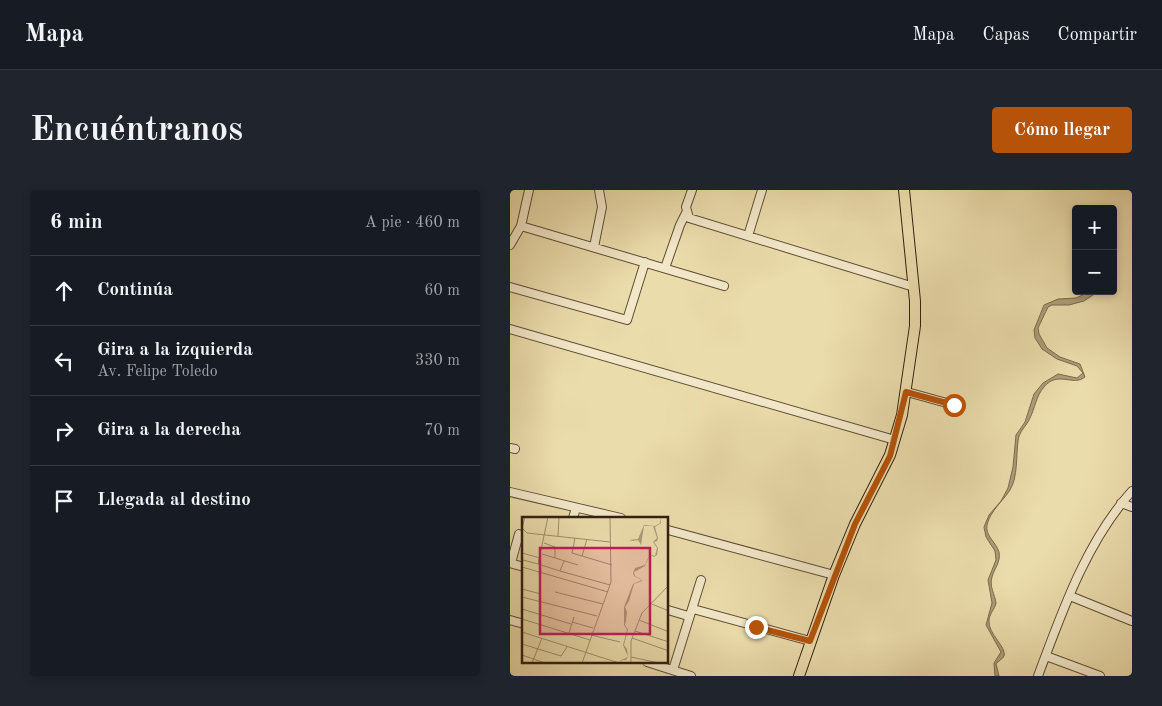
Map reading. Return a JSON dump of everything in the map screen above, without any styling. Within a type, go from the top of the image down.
[{"type":"main road","points":[[799,676],[834,575],[895,440],[906,392],[915,326],[914,287],[904,190]]},
{"type":"street","points":[[510,245],[521,226],[529,190]]},
{"type":"street","points":[[594,247],[602,207],[599,190]]},
{"type":"street","points":[[665,268],[686,213],[692,190]]},
{"type":"street","points":[[748,236],[762,190]]},
{"type":"street","points":[[686,213],[689,218],[914,287]]},
{"type":"street","points":[[521,226],[724,286]]},
{"type":"street","points":[[510,287],[627,320],[645,262]]},
{"type":"street","points":[[510,329],[895,440]]},
{"type":"street","points":[[906,392],[954,405]]},
{"type":"street","points":[[1038,676],[1070,596],[1102,530],[1132,491]]},
{"type":"street","points":[[510,492],[616,517]]},
{"type":"street","points":[[1121,503],[1132,507]]},
{"type":"street","points":[[573,517],[576,508]]},
{"type":"street","points":[[669,530],[834,575]]},
{"type":"street","points":[[511,563],[519,534]]},
{"type":"street","points":[[673,670],[688,616],[693,609],[701,580]]},
{"type":"street","points":[[1070,596],[1132,621]]},
{"type":"street","points":[[693,609],[810,641]]},
{"type":"street","points":[[669,610],[688,616]]},
{"type":"street","points":[[1046,656],[1100,676]]},
{"type":"street","points":[[650,663],[691,676]]},
{"type":"shaded area","points":[[1082,295],[1093,295],[1084,301],[1069,305],[1052,305],[1048,307],[1038,328],[1039,334],[1047,348],[1060,357],[1080,364],[1085,377],[1080,380],[1055,380],[1049,382],[1041,391],[1019,438],[1013,485],[991,515],[987,525],[989,536],[999,552],[998,562],[991,581],[996,603],[990,616],[989,626],[1003,649],[1004,656],[996,664],[999,676],[995,676],[994,663],[1001,652],[986,625],[992,603],[988,580],[996,560],[995,551],[986,537],[984,527],[989,515],[1001,501],[1008,488],[1013,467],[1016,435],[1025,422],[1034,394],[1043,383],[1058,374],[1077,378],[1083,373],[1077,366],[1057,359],[1042,349],[1035,338],[1034,330],[1044,305],[1058,299],[1076,298]]},
{"type":"route","points":[[756,627],[810,641],[819,613],[855,524],[890,456],[902,415],[906,392],[954,405]]}]
